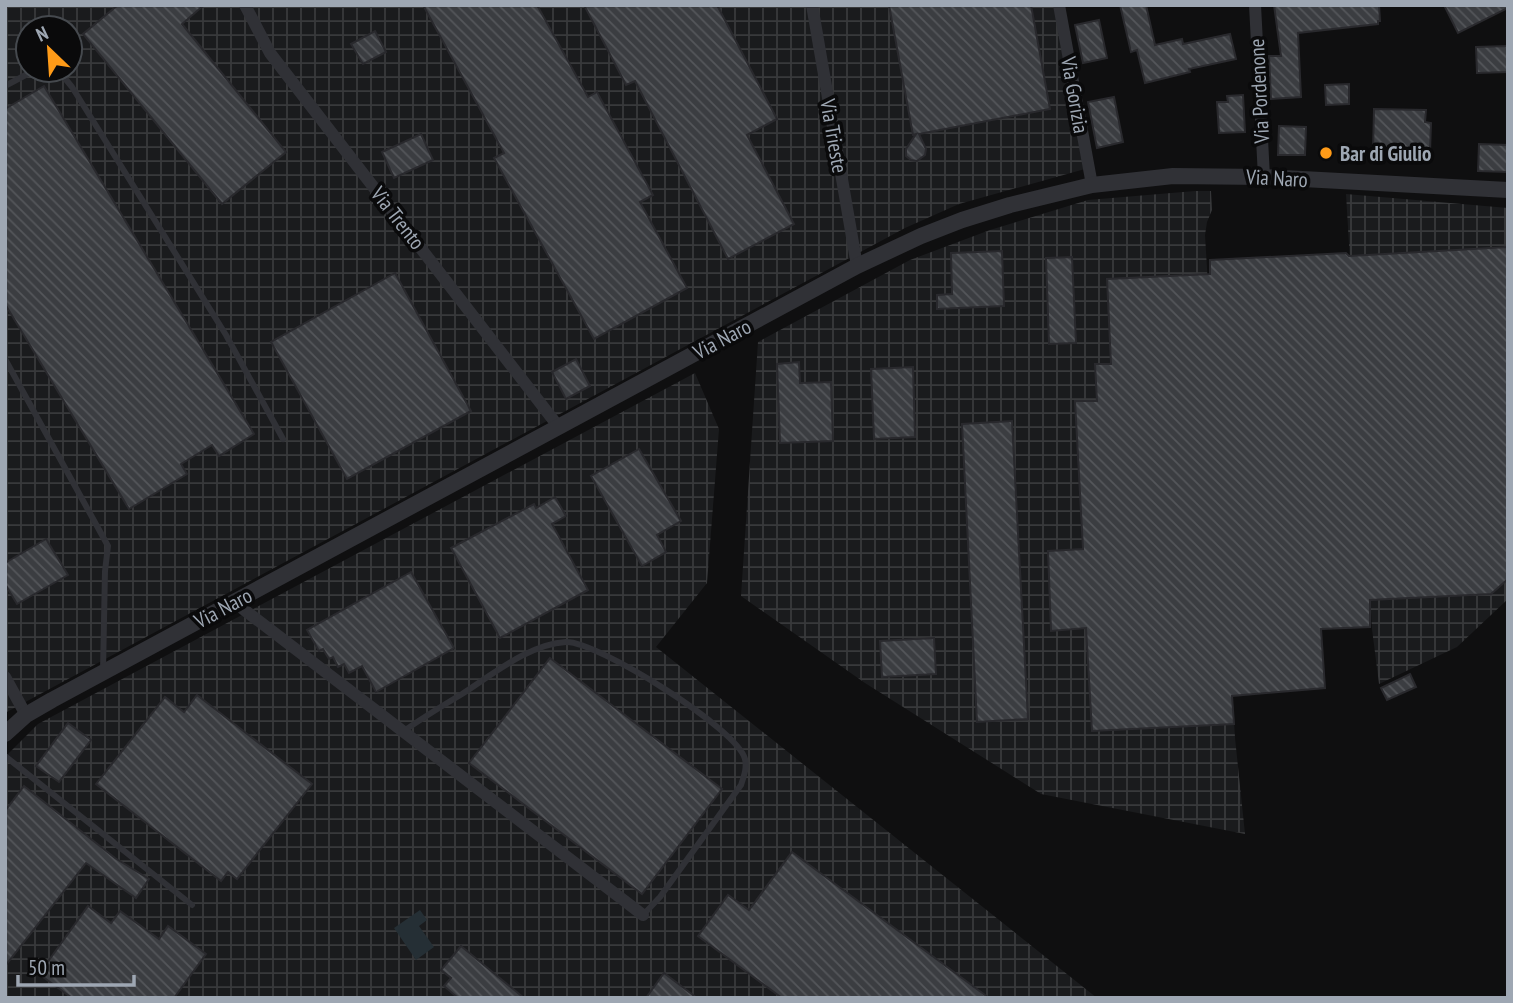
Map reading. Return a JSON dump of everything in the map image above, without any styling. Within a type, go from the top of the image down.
[{"type":"street","name":"Via Trento","points":[[245,5],[270,53],[558,426]]},
{"type":"street","name":"Via Trieste","points":[[812,5],[857,266]]},
{"type":"street","name":"Via Gorizia","points":[[1059,5],[1091,185]]},
{"type":"street","name":"Via Pordenone","points":[[1255,5],[1264,177]]},
{"type":"street","name":"Via Naro","points":[[5,734],[26,715],[558,426],[857,266],[962,220],[1091,185],[1174,176],[1264,177],[1508,191]]},
{"type":"street","points":[[234,602],[643,915]]},
{"type":"street","points":[[5,677],[26,715]]},
{"type":"lane","points":[[70,84],[226,335],[283,439]]},
{"type":"lane","points":[[5,359],[108,546],[104,572],[103,673]]},
{"type":"lane","points":[[404,732],[522,656],[545,646],[566,642],[586,645],[604,653],[672,693],[739,747],[745,758],[746,772],[741,785],[660,897],[643,915]]},
{"type":"lane","points":[[5,756],[192,905]]},
{"type":"shaded area","points":[[5,5],[1057,5],[1085,169],[959,204],[905,228],[5,713]]},
{"type":"shaded area","points":[[1211,191],[1212,210],[1205,235],[1235,738],[1245,834],[1041,794],[865,683],[741,596],[758,342],[910,260],[990,230],[1088,200]]},
{"type":"shaded area","points":[[1346,194],[1508,208],[1508,599],[1457,647],[1379,684],[1372,629]]},
{"type":"shaded area","points":[[695,373],[719,429],[707,583],[656,647],[1097,998],[5,998],[5,757],[38,724]]},
{"type":"shaded area","points":[[420,910],[427,920],[419,926],[434,947],[416,960],[394,928]]},
{"type":"building","points":[[118,5],[204,5],[182,24],[286,152],[222,204],[84,33]]},
{"type":"building","points":[[423,5],[537,5],[588,97],[597,92],[653,195],[640,202],[687,288],[594,339],[494,158],[504,153]]},
{"type":"building","points":[[584,5],[717,5],[777,119],[747,135],[794,224],[728,259],[635,81],[626,85]]},
{"type":"building","points":[[889,5],[1031,5],[1050,109],[919,134],[926,149],[925,155],[917,161],[911,160],[906,156],[906,149],[916,134],[913,135]]},
{"type":"building","points":[[1120,5],[1146,5],[1155,45],[1182,39],[1183,44],[1230,34],[1236,59],[1189,69],[1190,72],[1145,83],[1137,50],[1131,52]]},
{"type":"building","points":[[1274,5],[1379,5],[1380,21],[1378,24],[1298,33],[1301,97],[1271,99],[1269,56],[1281,56]]},
{"type":"building","points":[[1444,5],[1508,5],[1508,8],[1458,33]]},
{"type":"building","points":[[1099,20],[1107,58],[1083,63],[1075,25]]},
{"type":"building","points":[[375,31],[386,52],[363,64],[351,44]]},
{"type":"building","points":[[1508,46],[1508,72],[1477,73],[1476,47]]},
{"type":"building","points":[[1349,84],[1349,104],[1326,105],[1325,85]]},
{"type":"building","points":[[44,86],[254,434],[219,456],[212,445],[181,464],[187,474],[129,509],[5,304],[5,109]]},
{"type":"building","points":[[1243,95],[1245,132],[1219,133],[1217,102],[1228,102],[1227,96]]},
{"type":"building","points":[[1114,97],[1123,142],[1097,148],[1088,102]]},
{"type":"building","points":[[1374,109],[1426,110],[1425,122],[1431,123],[1430,152],[1373,151]]},
{"type":"building","points":[[1279,126],[1306,127],[1305,155],[1278,155]]},
{"type":"building","points":[[421,134],[433,160],[394,178],[382,152]]},
{"type":"building","points":[[1479,144],[1508,145],[1508,172],[1478,171]]},
{"type":"building","points":[[1508,247],[1508,579],[1491,594],[1370,600],[1370,627],[1321,629],[1325,688],[1232,696],[1234,724],[1092,731],[1086,628],[1051,631],[1048,551],[1083,549],[1075,401],[1097,401],[1095,364],[1111,364],[1107,279],[1210,274],[1210,260]]},
{"type":"building","points":[[1002,251],[1004,306],[937,309],[937,295],[952,294],[951,253]]},
{"type":"building","points":[[1072,257],[1076,343],[1049,344],[1046,258]]},
{"type":"building","points":[[395,273],[471,411],[347,479],[271,342]]},
{"type":"building","points":[[576,359],[590,386],[566,399],[552,372]]},
{"type":"building","points":[[799,362],[800,383],[831,382],[833,441],[780,443],[777,364]]},
{"type":"building","points":[[913,367],[915,437],[874,439],[871,369]]},
{"type":"building","points":[[1012,421],[1028,719],[977,722],[962,424]]},
{"type":"building","points":[[639,449],[681,521],[657,535],[666,552],[642,566],[591,476]]},
{"type":"building","points":[[555,497],[566,516],[552,524],[588,590],[500,638],[451,548],[534,504],[536,508]]},
{"type":"building","points":[[46,539],[68,575],[17,604],[5,584],[5,563]]},
{"type":"building","points":[[411,572],[454,648],[376,692],[362,666],[349,673],[344,664],[338,667],[333,657],[329,659],[323,649],[319,651],[307,630]]},
{"type":"building","points":[[934,638],[936,674],[882,677],[880,641]]},
{"type":"building","points":[[550,658],[722,789],[642,894],[469,763]]},
{"type":"building","points":[[1410,674],[1416,687],[1387,700],[1381,688]]},
{"type":"building","points":[[197,695],[312,784],[237,879],[228,872],[221,881],[96,784],[165,697],[184,712]]},
{"type":"building","points":[[68,723],[91,740],[59,782],[36,766]]},
{"type":"building","points":[[24,786],[115,858],[149,879],[136,898],[86,863],[5,966],[5,811]]},
{"type":"building","points":[[792,852],[989,998],[782,998],[698,936],[728,895],[749,910]]},
{"type":"building","points":[[88,906],[111,923],[120,911],[159,939],[168,926],[206,954],[174,998],[72,998],[39,974]]},
{"type":"building","points":[[461,946],[524,998],[458,998],[444,986],[451,978],[441,970]]},
{"type":"building","points":[[664,973],[697,998],[646,998]]},
{"type":"place","name":"Bar di Giulio","points":[[1326,153]]}]
